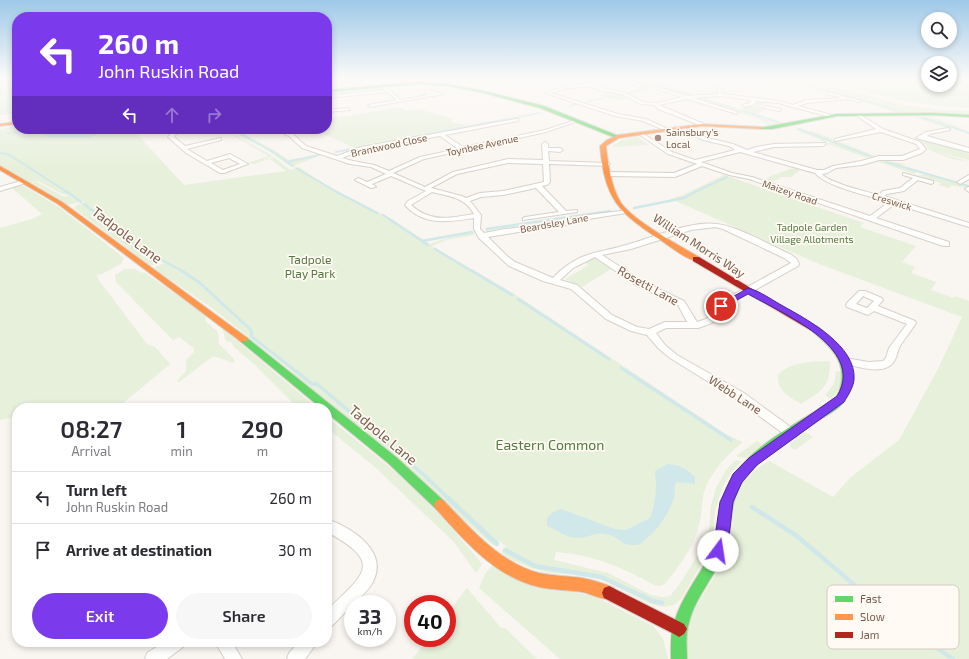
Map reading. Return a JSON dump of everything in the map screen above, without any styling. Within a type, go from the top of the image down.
[{"type":"street","points":[[332,111],[343,110]]},
{"type":"street","points":[[552,110],[618,137],[702,126],[772,128],[793,125],[830,116],[933,114],[969,116]]},
{"type":"street","points":[[599,110],[644,120],[666,130]]},
{"type":"street","points":[[665,110],[683,116],[702,126]]},
{"type":"street","points":[[721,110],[731,113]]},
{"type":"street","points":[[808,110],[830,116]]},
{"type":"street","points":[[682,128],[705,139],[731,145],[740,150],[817,172],[825,172],[835,167],[862,163],[879,158],[899,159],[920,152],[923,149],[912,140],[880,130],[859,115]]},
{"type":"street","name":"Toynbee Avenue","points":[[358,180],[370,185],[422,158],[546,131],[576,121]]},
{"type":"street","name":"Brantwood Close","points":[[337,158],[358,149],[512,122]]},
{"type":"street","points":[[0,125],[12,124]]},
{"type":"street","points":[[837,140],[880,130]]},
{"type":"street","points":[[912,140],[923,137],[926,133],[947,131]]},
{"type":"street","points":[[173,134],[171,136],[184,148],[207,163],[222,172],[246,164],[230,156],[207,163]]},
{"type":"street","points":[[288,134],[304,147],[357,164],[372,166],[428,190],[466,200],[478,215],[478,229],[482,236],[508,262],[534,274],[576,289],[602,312],[638,331],[650,332],[665,325],[693,325],[710,321],[723,304],[794,266],[795,264],[794,261],[758,242],[720,225],[697,227],[624,248],[613,249],[596,254],[561,274],[555,281]]},
{"type":"street","name":"Maizey Road","points":[[642,134],[670,153],[694,162],[731,174],[750,178],[943,244]]},
{"type":"street","name":"Brantwood Close","points":[[442,135],[463,150]]},
{"type":"street","points":[[850,136],[858,139]]},
{"type":"street","name":"William Morris Way","points":[[618,137],[609,141],[603,146],[617,202],[626,211],[661,237],[698,262],[813,327],[833,344],[845,361],[849,378],[849,384],[843,397],[833,406],[753,461],[737,478],[726,502],[722,537],[718,551],[688,605],[679,629]]},
{"type":"street","points":[[923,137],[968,150]]},
{"type":"street","points":[[184,148],[219,139]]},
{"type":"street","points":[[466,200],[480,195],[503,193],[546,183],[545,146],[560,150]]},
{"type":"street","points":[[748,152],[760,146],[824,146]]},
{"type":"street","points":[[694,162],[740,150]]},
{"type":"street","points":[[478,215],[435,220],[420,214],[408,205],[410,202],[455,173],[501,162],[512,161],[607,164]]},
{"type":"street","points":[[610,174],[675,175],[702,164]]},
{"type":"street","name":"Tadpole Lane","points":[[0,168],[60,203],[256,348],[323,403]]},
{"type":"street","name":"Creswick","points":[[817,172],[822,178],[830,182],[969,225]]},
{"type":"street","points":[[905,174],[931,182]]},
{"type":"street","points":[[960,182],[969,177]]},
{"type":"street","points":[[879,197],[886,192],[902,190],[918,178]]},
{"type":"street","points":[[0,189],[24,182]]},
{"type":"street","points":[[538,186],[564,213]]},
{"type":"street","points":[[870,219],[894,202]]},
{"type":"street","points":[[525,219],[574,211]]},
{"type":"street","name":"Beardsley Lane","points":[[482,236],[546,224],[561,224],[581,218],[626,211]]},
{"type":"street","name":"Rosetti Lane","points":[[596,254],[639,283],[681,303],[693,325]]},
{"type":"street","points":[[845,361],[883,365],[889,361],[894,349],[914,320],[873,307]]},
{"type":"street","name":"Webb Lane","points":[[650,332],[662,347],[675,357],[740,396],[792,434]]},
{"type":"street","name":"Tadpole Lane","points":[[332,411],[418,483],[473,539],[502,564],[519,573],[539,580],[582,585],[604,590],[679,629]]},
{"type":"street","points":[[332,528],[360,545],[368,557],[370,567],[369,573],[363,584],[332,616]]},
{"type":"street","points":[[679,629],[679,659]]},
{"type":"street","points":[[153,659],[171,647]]},
{"type":"street","points":[[226,647],[234,659]]},
{"type":"street","points":[[295,659],[306,647]]},
{"type":"green space","points":[[0,110],[12,110],[12,114],[0,115]]},
{"type":"green space","points":[[383,110],[407,111],[421,110],[453,119],[451,121],[453,123],[468,125],[353,147],[323,134],[332,134],[332,118]]},
{"type":"green space","points":[[727,110],[735,110],[733,110],[734,111],[763,110],[755,114],[783,123],[774,124],[761,119],[773,125],[768,125],[759,119]]},
{"type":"green space","points":[[888,110],[969,111],[969,114],[894,112]]},
{"type":"green space","points":[[926,116],[937,117],[931,117],[969,130],[943,123],[956,127],[949,129],[914,117],[925,117],[941,122]]},
{"type":"green space","name":"Eastern Common","points":[[12,126],[12,134],[141,134],[138,135],[184,185],[286,171],[270,159],[254,164],[248,163],[268,156],[234,136],[235,135],[273,156],[259,162],[274,157],[290,170],[299,167],[325,185],[390,218],[430,244],[474,232],[474,235],[446,240],[432,246],[513,293],[727,435],[743,442],[725,458],[707,484],[702,501],[700,520],[696,536],[675,572],[665,584],[660,586],[654,585],[619,567],[595,559],[556,552],[554,560],[608,573],[651,595],[662,597],[670,596],[679,585],[703,547],[709,531],[711,505],[716,488],[726,470],[736,460],[742,461],[731,473],[722,488],[715,511],[712,543],[681,599],[674,605],[664,607],[650,604],[603,580],[579,575],[550,573],[531,568],[513,561],[501,553],[506,546],[499,541],[494,546],[332,406],[332,403],[328,403],[285,366],[212,308],[153,268],[168,261],[165,260],[151,266],[75,209],[75,206],[85,202],[84,201],[68,205],[32,183],[37,182],[64,197],[73,194],[64,195],[38,181],[30,183],[0,165],[0,130]]},
{"type":"green space","points":[[793,129],[807,132],[811,131],[834,139],[825,142]]},
{"type":"green space","points":[[243,134],[271,148],[289,160],[315,155],[319,156],[291,167],[269,151],[238,135]]},
{"type":"green space","points":[[637,137],[649,145],[611,147],[622,140]]},
{"type":"green space","points":[[923,139],[953,147],[969,154],[969,160],[935,151],[969,162],[953,159],[929,150],[927,146],[918,140]]},
{"type":"green space","points":[[838,141],[878,157],[864,157],[826,143]]},
{"type":"green space","points":[[884,160],[905,164],[901,166],[917,172],[914,174],[876,161]]},
{"type":"green space","points":[[794,168],[800,170],[791,177],[780,177],[779,179],[768,183],[763,181],[773,175]]},
{"type":"green space","points":[[929,174],[969,186],[969,188],[948,185],[951,186],[949,188],[939,185],[941,183],[914,176],[938,181],[918,175]]},
{"type":"green space","name":"Tadpole Garden Village Allotments","points":[[724,175],[864,223],[860,227],[916,246],[902,262],[915,267],[911,273],[936,282],[931,290],[953,298],[955,296],[969,301],[969,659],[687,659],[687,636],[691,619],[699,601],[724,558],[730,534],[732,510],[740,487],[750,475],[769,461],[833,497],[851,477],[899,440],[938,369],[962,317],[819,264],[671,199],[683,195]]},
{"type":"green space","points":[[24,186],[60,208],[124,258],[121,264],[100,275],[97,274],[98,279],[147,344],[155,347],[170,364],[123,403],[12,403],[12,418],[0,420],[0,228],[32,219],[42,214],[11,187]]},
{"type":"green space","points":[[615,212],[561,222],[487,233],[484,227],[489,231]]},
{"type":"green space","points":[[592,258],[599,259],[611,269],[582,287],[565,279],[589,265],[584,262]]},
{"type":"green space","points":[[125,269],[135,269],[142,273],[144,272],[205,315],[206,322],[218,332],[219,344],[234,359],[234,363],[213,356],[179,382],[177,381],[186,371],[186,360],[194,352],[194,348],[179,337],[173,340],[116,282],[115,275]]},
{"type":"green space","points":[[222,328],[311,403],[293,403],[254,364],[234,347],[231,342],[226,341]]},
{"type":"green space","points":[[830,361],[828,378],[823,388],[801,404],[792,399],[781,389],[778,375],[783,370],[802,363]]},
{"type":"green space","points":[[836,371],[843,372],[842,380],[839,390],[831,399],[825,395],[834,384]]},
{"type":"green space","points":[[332,421],[388,466],[431,506],[482,564],[476,573],[454,542],[375,467],[332,432]]},
{"type":"green space","points":[[805,432],[813,437],[795,450],[790,447],[790,443]]},
{"type":"green space","points":[[757,441],[762,445],[747,458],[736,456]]},
{"type":"green space","points":[[492,566],[568,591],[596,597],[653,626],[663,639],[668,659],[560,659],[479,588],[485,574]]},
{"type":"green space","points":[[467,588],[501,628],[505,628],[537,659],[412,659],[422,647],[456,647],[456,602]]},
{"type":"water","points":[[40,134],[100,134],[87,138],[49,138]]},
{"type":"water","points":[[668,464],[689,471],[695,477],[695,484],[676,482],[674,498],[668,512],[650,536],[638,545],[625,544],[606,534],[574,538],[547,526],[547,518],[553,512],[561,509],[615,529],[626,530],[650,518],[656,495],[655,471]]},
{"type":"waterway","points":[[740,110],[779,122]]},
{"type":"waterway","points":[[896,110],[904,112]]},
{"type":"waterway","points":[[454,129],[540,113]]},
{"type":"waterway","points":[[923,118],[956,128]]},
{"type":"waterway","points":[[336,152],[459,128]]},
{"type":"waterway","points":[[956,128],[969,133]]},
{"type":"waterway","points":[[799,129],[870,156]]},
{"type":"waterway","points":[[242,134],[287,162]]},
{"type":"waterway","points":[[0,153],[8,154],[67,192]]},
{"type":"waterway","points":[[287,162],[319,155]]},
{"type":"waterway","points":[[287,162],[293,166]]},
{"type":"waterway","points":[[886,162],[969,186]]},
{"type":"waterway","points":[[296,168],[337,192]]},
{"type":"waterway","points":[[696,191],[727,177]]},
{"type":"waterway","points":[[66,191],[70,194]]},
{"type":"waterway","points":[[335,191],[377,213]]},
{"type":"waterway","points":[[634,208],[684,198],[696,191]]},
{"type":"waterway","points":[[72,195],[81,202]]},
{"type":"waterway","points":[[84,204],[140,248],[184,272]]},
{"type":"waterway","points":[[487,229],[610,211]]},
{"type":"waterway","points":[[383,215],[422,241]]},
{"type":"waterway","points":[[422,241],[472,232]]},
{"type":"waterway","points":[[422,241],[428,245]]},
{"type":"waterway","points":[[435,249],[473,272]]},
{"type":"waterway","points":[[182,271],[200,283],[251,330],[252,337],[297,372]]},
{"type":"waterway","points":[[472,271],[512,295]]},
{"type":"waterway","points":[[518,299],[609,359]]},
{"type":"waterway","points":[[621,368],[628,372]]},
{"type":"waterway","points":[[296,371],[312,384],[317,384],[424,475],[449,499]]},
{"type":"waterway","points":[[626,371],[731,440]]},
{"type":"waterway","points":[[448,498],[497,544]]},
{"type":"waterway","points":[[752,507],[797,536],[855,585]]},
{"type":"waterway","points":[[505,550],[535,566],[601,577],[653,601],[662,603]]},
{"type":"waterway","points":[[939,649],[953,659]]},
{"type":"traffic: fast","points":[[549,110],[618,137]]},
{"type":"traffic: fast","points":[[761,128],[772,128],[837,115],[933,114],[969,116]]},
{"type":"traffic: fast","points":[[679,659],[679,636],[684,613],[718,550],[729,499],[737,480],[744,471],[766,451],[841,399],[846,388],[848,378],[844,360],[839,351],[815,329]]},
{"type":"traffic: fast","points":[[243,339],[322,403]]},
{"type":"traffic: fast","points":[[332,411],[392,460],[440,505]]},
{"type":"traffic: slow","points":[[0,125],[12,124]]},
{"type":"traffic: slow","points":[[696,259],[642,225],[618,203],[612,191],[603,146],[609,141],[618,137],[702,125],[761,128]]},
{"type":"traffic: slow","points":[[0,168],[60,203],[243,339]]},
{"type":"traffic: slow","points":[[440,505],[485,550],[510,569],[539,580],[583,585],[601,589],[609,593]]},
{"type":"traffic: jam","points":[[696,259],[815,329]]},
{"type":"traffic: jam","points":[[609,593],[679,629]]},
{"type":"place","name":"Sainsbury's Local","points":[[658,138]]},
{"type":"route","points":[[718,551],[722,537],[726,502],[737,478],[753,461],[833,406],[841,399],[849,384],[849,373],[845,361],[833,344],[813,327],[748,291],[725,302],[721,306]]},
{"type":"park label","name":"Tadpole Play Park","points":[[310,267]]}]
